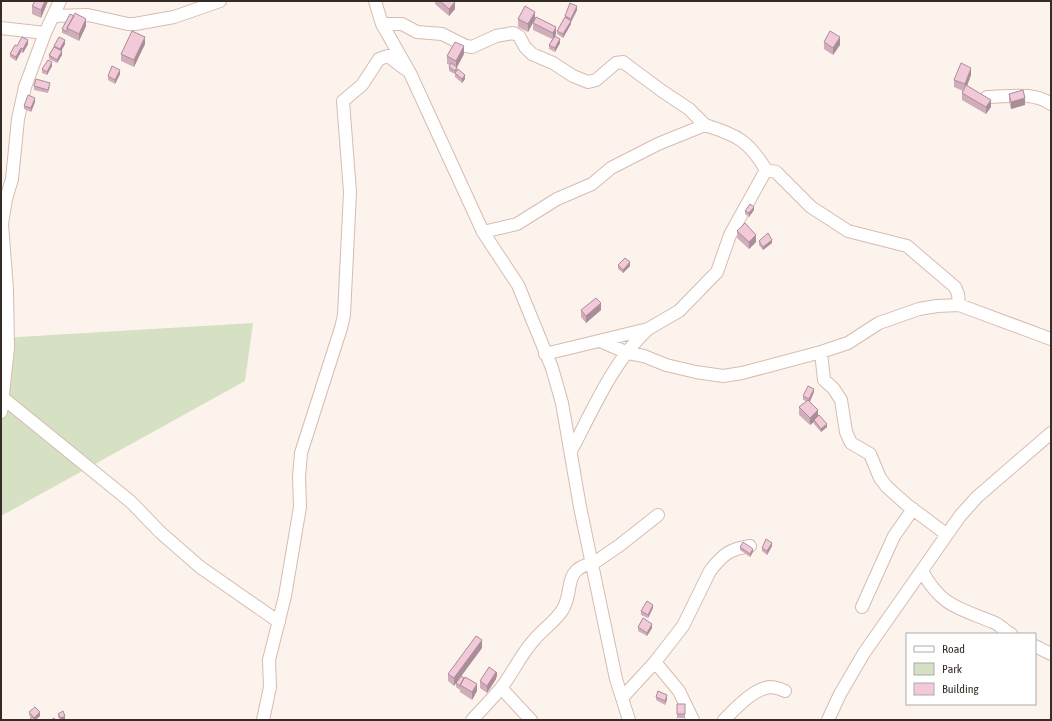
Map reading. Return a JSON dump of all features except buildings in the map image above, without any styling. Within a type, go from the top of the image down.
[{"type":"street","points":[[1,412],[8,348],[7,289],[2,224],[6,199],[12,179],[20,104],[45,33],[60,1]]},
{"type":"street","points":[[53,16],[88,15],[128,24],[135,24],[174,17],[220,1]]},
{"type":"street","points":[[375,1],[382,24],[410,73],[484,232],[518,285],[552,368],[562,404],[591,564],[616,678],[630,720]]},
{"type":"street","points":[[382,24],[402,24],[421,33],[438,32],[466,46],[472,46],[496,36],[513,33],[519,36],[525,47],[532,54],[553,63],[573,76],[588,82],[596,80],[616,63],[623,62],[689,109],[705,125],[738,137],[754,150],[766,170],[776,172],[811,207],[848,231],[907,246],[955,287],[958,294],[958,305]]},
{"type":"street","points":[[1,28],[45,33]]},
{"type":"street","points":[[263,720],[270,687],[269,660],[279,622],[290,568],[300,507],[299,477],[302,447],[317,406],[344,315],[350,192],[343,101],[362,85],[379,59],[388,56],[410,73]]},
{"type":"street","points":[[987,97],[1030,96],[1041,98],[1051,104]]},
{"type":"street","points":[[484,232],[517,224],[557,199],[592,184],[611,168],[658,144],[705,125]]},
{"type":"street","points":[[571,451],[615,370],[640,336],[648,329],[679,311],[717,272],[730,235],[766,170]]},
{"type":"street","points":[[600,341],[628,353],[644,356],[656,362],[696,372],[723,376],[742,373],[821,352],[848,343],[879,323],[937,306],[958,305],[1051,339]]},
{"type":"street","points":[[546,354],[648,329]]},
{"type":"street","points":[[821,352],[824,380],[833,388],[841,400],[848,439],[851,443],[870,454],[880,478],[913,509],[946,534]]},
{"type":"street","points":[[3,398],[131,502],[160,532],[200,567],[279,622]]},
{"type":"street","points":[[828,720],[840,694],[864,653],[922,571],[946,534],[967,507],[977,497],[1051,433]]},
{"type":"street","points":[[862,607],[894,536],[913,509]]},
{"type":"street","points":[[472,720],[501,688],[533,640],[562,610],[567,600],[569,581],[573,574],[586,564],[591,564],[620,545],[658,515]]},
{"type":"street","points":[[622,698],[655,662],[683,626],[710,571],[716,563],[730,550],[750,546]]},
{"type":"street","points":[[922,571],[929,585],[939,597],[969,614],[994,622],[1010,633]]},
{"type":"street","points":[[1036,646],[1051,654]]},
{"type":"street","points":[[655,662],[679,691],[693,720]]},
{"type":"street","points":[[724,720],[760,691],[776,687],[785,691]]},
{"type":"street","points":[[501,688],[531,720]]},
{"type":"green space","points":[[253,323],[245,381],[1,516],[1,338]]}]
